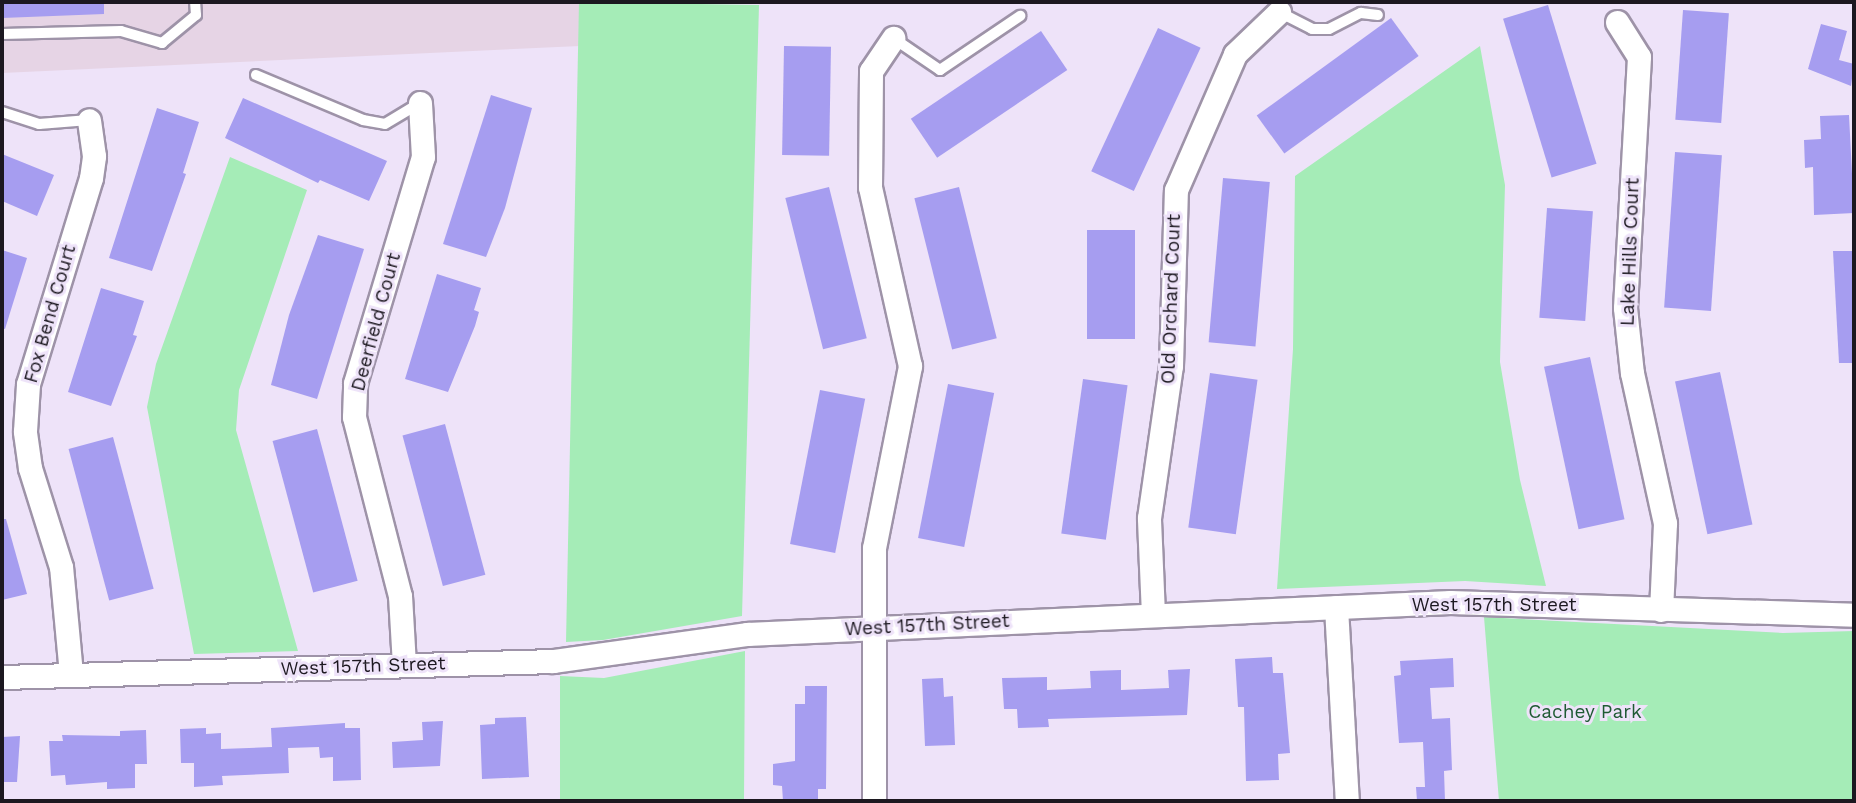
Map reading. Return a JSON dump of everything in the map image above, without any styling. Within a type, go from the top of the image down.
[{"type":"street","name":"Old Orchard Court","points":[[1153,615],[1149,518],[1171,366],[1176,190],[1235,54],[1279,12]]},
{"type":"street","name":"Lake Hills Court","points":[[1617,22],[1639,57],[1625,308],[1632,373],[1665,523],[1661,610]]},
{"type":"street","points":[[874,801],[874,548],[911,366],[870,187],[871,71],[893,38]]},
{"type":"street","name":"Deerfield Court","points":[[404,665],[400,596],[354,417],[355,383],[423,157],[421,103]]},
{"type":"street","name":"Fox Bend Court","points":[[71,674],[61,567],[30,468],[25,430],[28,384],[91,178],[94,156],[89,120]]},
{"type":"street","name":"West 157th Street","points":[[2,677],[554,661],[677,647],[747,634],[875,626],[1336,607],[1516,601],[1661,610],[1854,615]]},
{"type":"street","points":[[1336,607],[1347,801]]},
{"type":"lane","points":[[2,34],[121,31],[162,43],[196,15],[195,2]]},
{"type":"lane","points":[[1279,12],[1312,29],[1329,29],[1361,13],[1378,15]]},
{"type":"lane","points":[[893,38],[940,70],[1020,16]]},
{"type":"lane","points":[[256,75],[363,120],[385,124],[421,103]]},
{"type":"lane","points":[[2,112],[39,124],[89,120]]},
{"type":"shaded area","points":[[2,2],[579,2],[580,46],[2,73]]},
{"type":"green space","points":[[579,2],[759,5],[742,616],[603,640],[566,642]]},
{"type":"green space","points":[[1480,46],[1505,185],[1500,362],[1520,480],[1546,586],[1465,581],[1277,589],[1293,349],[1295,176]]},
{"type":"green space","points":[[230,157],[307,190],[239,390],[236,430],[298,651],[194,654],[147,407],[156,364]]},
{"type":"green space","name":"Cachey Park","points":[[1484,617],[1783,633],[1854,631],[1854,801],[1499,801]]},
{"type":"green space","points":[[745,651],[744,801],[560,801],[560,676],[604,678]]},
{"type":"building","points":[[2,2],[104,2],[104,14],[2,18]]},
{"type":"building","points":[[1548,5],[1597,164],[1552,177],[1503,19]]},
{"type":"building","points":[[1683,10],[1729,13],[1721,123],[1675,120]]},
{"type":"building","points":[[1391,18],[1419,56],[1284,154],[1257,116]]},
{"type":"building","points":[[1821,24],[1847,31],[1839,60],[1854,64],[1851,86],[1808,69]]},
{"type":"building","points":[[1158,28],[1201,48],[1134,191],[1091,171]]},
{"type":"building","points":[[1041,31],[1067,70],[937,158],[911,119]]},
{"type":"building","points":[[784,46],[831,47],[829,156],[782,155]]},
{"type":"building","points":[[491,95],[532,108],[505,208],[486,257],[443,244]]},
{"type":"building","points":[[243,98],[387,161],[369,201],[320,180],[318,183],[225,138]]},
{"type":"building","points":[[157,108],[199,122],[183,173],[186,174],[152,271],[109,258]]},
{"type":"building","points":[[1849,115],[1854,213],[1814,215],[1813,167],[1805,168],[1804,140],[1821,139],[1820,116]]},
{"type":"building","points":[[1675,152],[1722,155],[1711,311],[1664,308]]},
{"type":"building","points":[[2,154],[54,175],[37,216],[2,201]]},
{"type":"building","points":[[1223,178],[1270,182],[1255,346],[1209,342]]},
{"type":"building","points":[[829,187],[867,338],[823,349],[785,198]]},
{"type":"building","points":[[959,187],[997,338],[952,349],[914,198]]},
{"type":"building","points":[[1547,208],[1593,211],[1585,321],[1539,318]]},
{"type":"building","points":[[1087,230],[1135,230],[1135,339],[1087,339]]},
{"type":"building","points":[[318,235],[364,249],[317,399],[271,385],[289,315]]},
{"type":"building","points":[[2,250],[27,258],[5,329],[2,328]]},
{"type":"building","points":[[1833,251],[1854,251],[1854,363],[1839,363]]},
{"type":"building","points":[[437,274],[481,288],[474,310],[479,312],[475,326],[448,392],[405,379]]},
{"type":"building","points":[[101,288],[144,301],[133,335],[137,336],[111,406],[68,392]]},
{"type":"building","points":[[1590,357],[1625,519],[1579,529],[1544,367]]},
{"type":"building","points":[[1720,372],[1752,525],[1707,534],[1675,382]]},
{"type":"building","points":[[1210,373],[1258,380],[1236,534],[1188,527]]},
{"type":"building","points":[[1083,379],[1128,385],[1106,540],[1061,533]]},
{"type":"building","points":[[948,384],[994,393],[964,547],[918,538]]},
{"type":"building","points":[[820,390],[865,399],[835,553],[790,544]]},
{"type":"building","points":[[445,424],[485,575],[443,586],[402,435]]},
{"type":"building","points":[[317,429],[358,581],[313,593],[273,441]]},
{"type":"building","points":[[113,437],[154,589],[109,601],[69,449]]},
{"type":"building","points":[[2,519],[6,519],[27,594],[2,600]]},
{"type":"building","points":[[1272,657],[1273,673],[1283,673],[1290,753],[1278,754],[1279,780],[1246,781],[1244,707],[1238,707],[1235,659]]},
{"type":"building","points":[[1453,658],[1454,687],[1430,688],[1432,719],[1450,718],[1452,770],[1444,771],[1445,801],[1417,801],[1416,787],[1425,787],[1423,742],[1399,743],[1394,676],[1401,675],[1400,661]]},
{"type":"building","points":[[1190,669],[1187,715],[1048,719],[1049,727],[1018,728],[1017,709],[1004,709],[1002,678],[1047,677],[1047,690],[1091,688],[1090,671],[1121,670],[1121,690],[1169,688],[1168,670]]},
{"type":"building","points":[[943,678],[944,697],[953,696],[955,745],[925,746],[922,679]]},
{"type":"building","points":[[805,686],[827,686],[826,789],[818,789],[818,801],[783,801],[782,786],[773,785],[773,764],[795,761],[795,704],[805,704]]},
{"type":"building","points":[[526,717],[529,777],[482,779],[480,725],[495,724],[495,718]]},
{"type":"building","points":[[443,721],[440,766],[393,768],[392,742],[423,740],[422,722]]},
{"type":"building","points":[[345,723],[345,728],[360,728],[361,780],[333,781],[333,757],[320,758],[319,747],[288,748],[289,773],[222,776],[223,785],[194,787],[194,763],[181,763],[180,729],[206,728],[206,734],[221,733],[221,749],[272,747],[271,728]]},
{"type":"building","points":[[146,730],[147,764],[135,764],[135,788],[107,789],[107,782],[66,785],[65,775],[51,776],[49,741],[63,741],[62,735],[120,736],[120,731]]},
{"type":"building","points":[[20,736],[17,782],[2,782],[2,737]]}]
